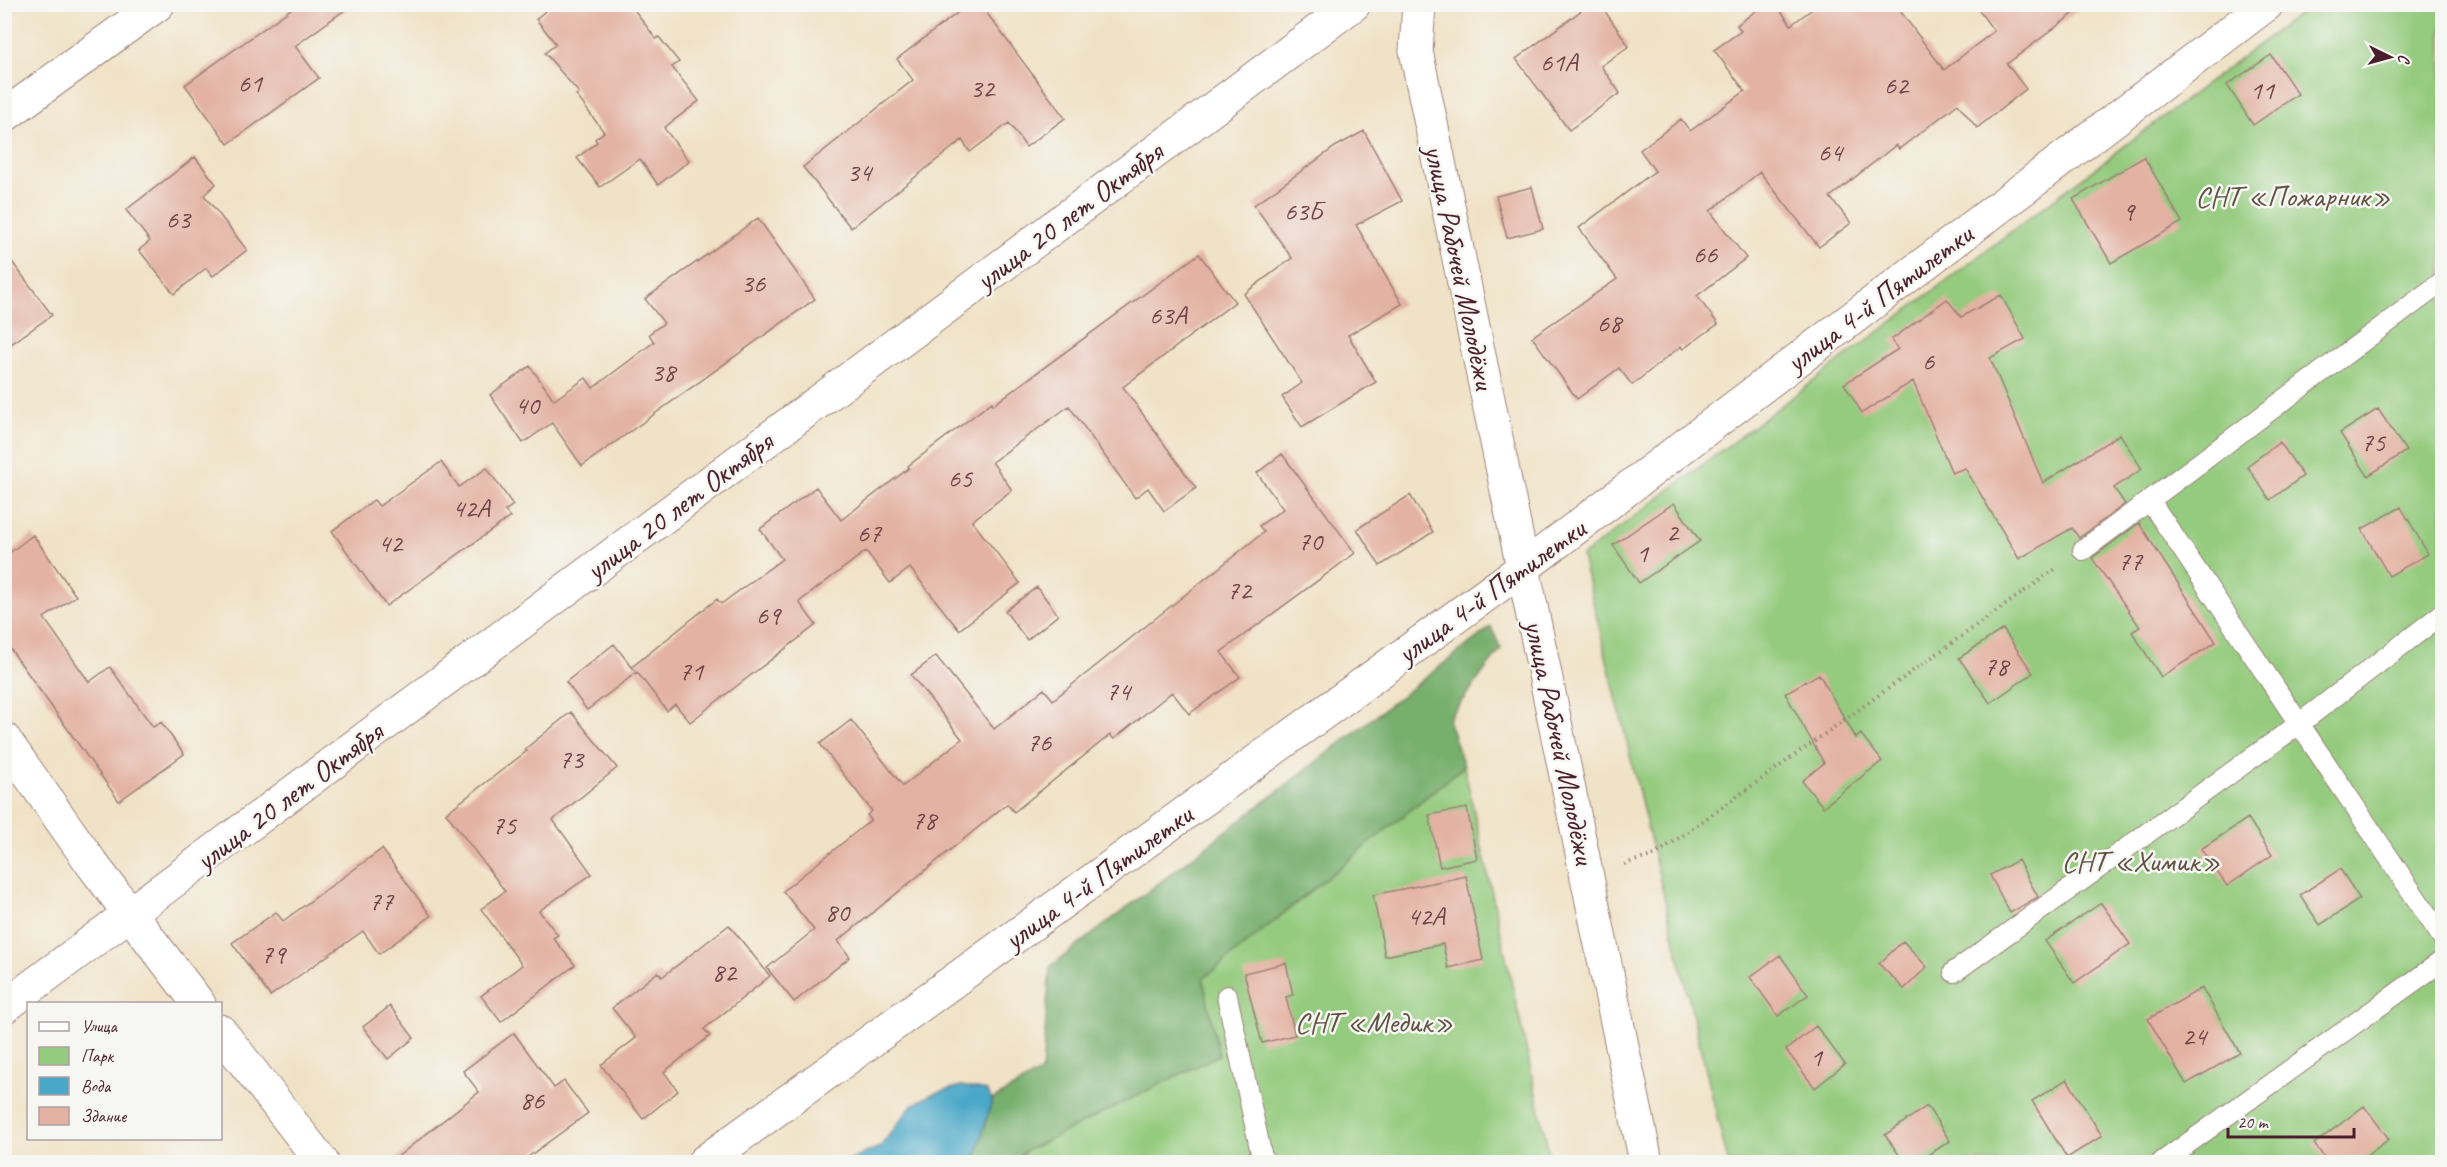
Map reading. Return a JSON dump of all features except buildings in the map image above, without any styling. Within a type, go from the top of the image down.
[{"type":"street","points":[[4,116],[158,4]]},
{"type":"street","name":"улица 20 лет Октября","points":[[4,1007],[1354,4]]},
{"type":"street","name":"улица Рабочей Молодёжи","points":[[1419,4],[1416,51],[1646,1162]]},
{"type":"street","name":"улица 4-й Пятилетки","points":[[705,1162],[1523,568],[2267,4]]},
{"type":"street","points":[[4,739],[130,915],[197,1002]]},
{"type":"street","points":[[222,1034],[322,1162]]},
{"type":"lane","points":[[2083,550],[2442,282]]},
{"type":"lane","points":[[2150,501],[2442,937]]},
{"type":"lane","points":[[1954,972],[2299,724],[2442,614]]},
{"type":"lane","points":[[2162,1162],[2442,961]]},
{"type":"lane","points":[[1227,996],[1263,1162]]},
{"type":"path","points":[[1588,874],[1655,855],[2083,550]]},
{"type":"green space","name":"СНТ «Химик»","points":[[2311,5],[2442,5],[2442,1162],[1728,1162],[1582,556]]},
{"type":"green space","points":[[1491,627],[1501,649],[1448,719],[1464,766],[1203,979],[1219,1055],[1022,1153],[1015,1162],[974,1162],[992,1100],[1042,1071],[1050,967]]},
{"type":"green space","name":"СНТ «Медик»","points":[[1464,766],[1551,1162],[1015,1162],[1203,979]]},
{"type":"water","points":[[961,1086],[987,1091],[992,1100],[974,1162],[844,1162],[880,1147],[912,1105],[932,1094]]},
{"type":"park label","name":"СНТ «Пожарник»","points":[[2293,196]]}]
